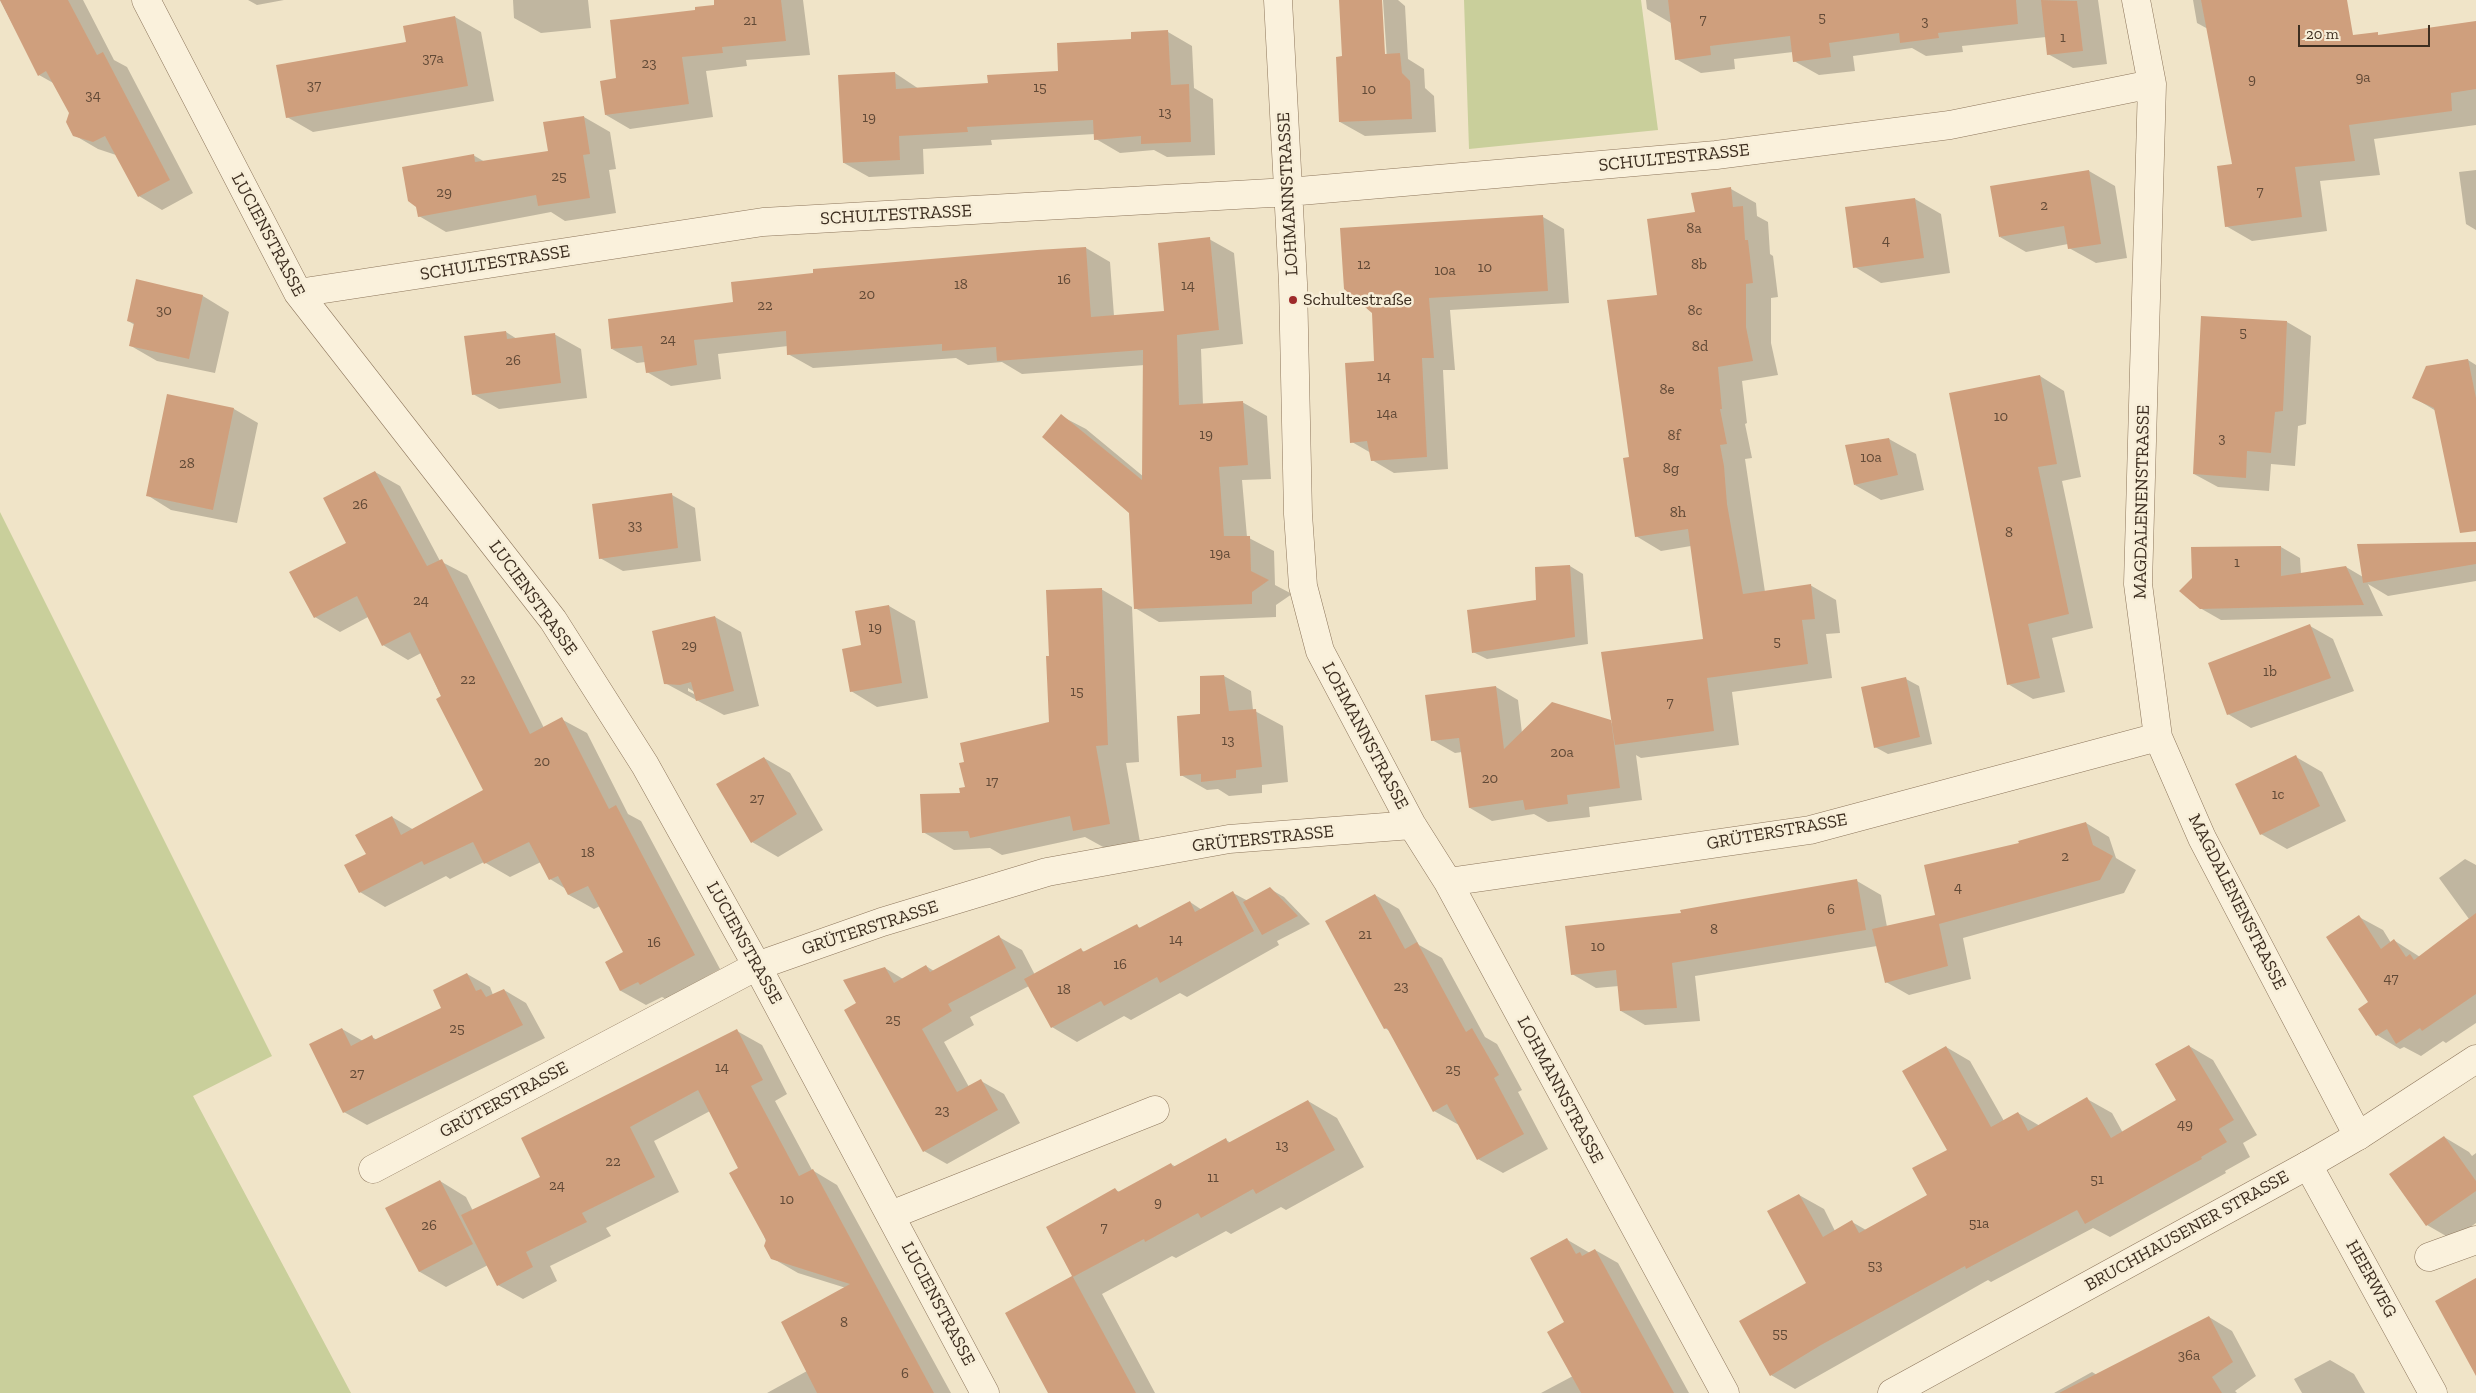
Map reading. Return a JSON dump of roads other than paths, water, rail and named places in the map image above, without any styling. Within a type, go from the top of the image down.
[{"type":"street","name":"LUCIENSTRASSE","points":[[146,0],[298,293],[553,620],[645,765],[757,966],[985,1393]]},
{"type":"street","name":"LOHMANNSTRASSE","points":[[1278,0],[1288,192],[1298,514],[1303,586],[1320,650],[1412,825],[1448,882],[1725,1393]]},
{"type":"street","name":"MAGDALENENSTRASSE","points":[[2136,0],[2152,84],[2138,584],[2158,737],[2202,838],[2358,1136]]},
{"type":"street","name":"SCHULTESTRASSE","points":[[298,293],[763,222],[1288,192],[1682,158],[1950,125],[2152,84]]},
{"type":"street","name":"GRÜTERSTRASSE","points":[[1448,882],[1810,830],[2158,737]]},
{"type":"street","name":"GRÜTERSTRASSE","points":[[372,1169],[757,966],[882,922],[1046,872],[1229,839],[1412,825]]},
{"type":"street","name":"BRUCHHAUSENER STRASSE","points":[[1892,1393],[2308,1165],[2358,1136],[2476,1059]]},
{"type":"street","points":[[891,1215],[1155,1110]]},
{"type":"street","name":"HEERWEG","points":[[2308,1165],[2433,1393]]},
{"type":"street","points":[[2429,1257],[2476,1240]]},
{"type":"place","name":"Schultestraße","points":[[1293,300]]}]
